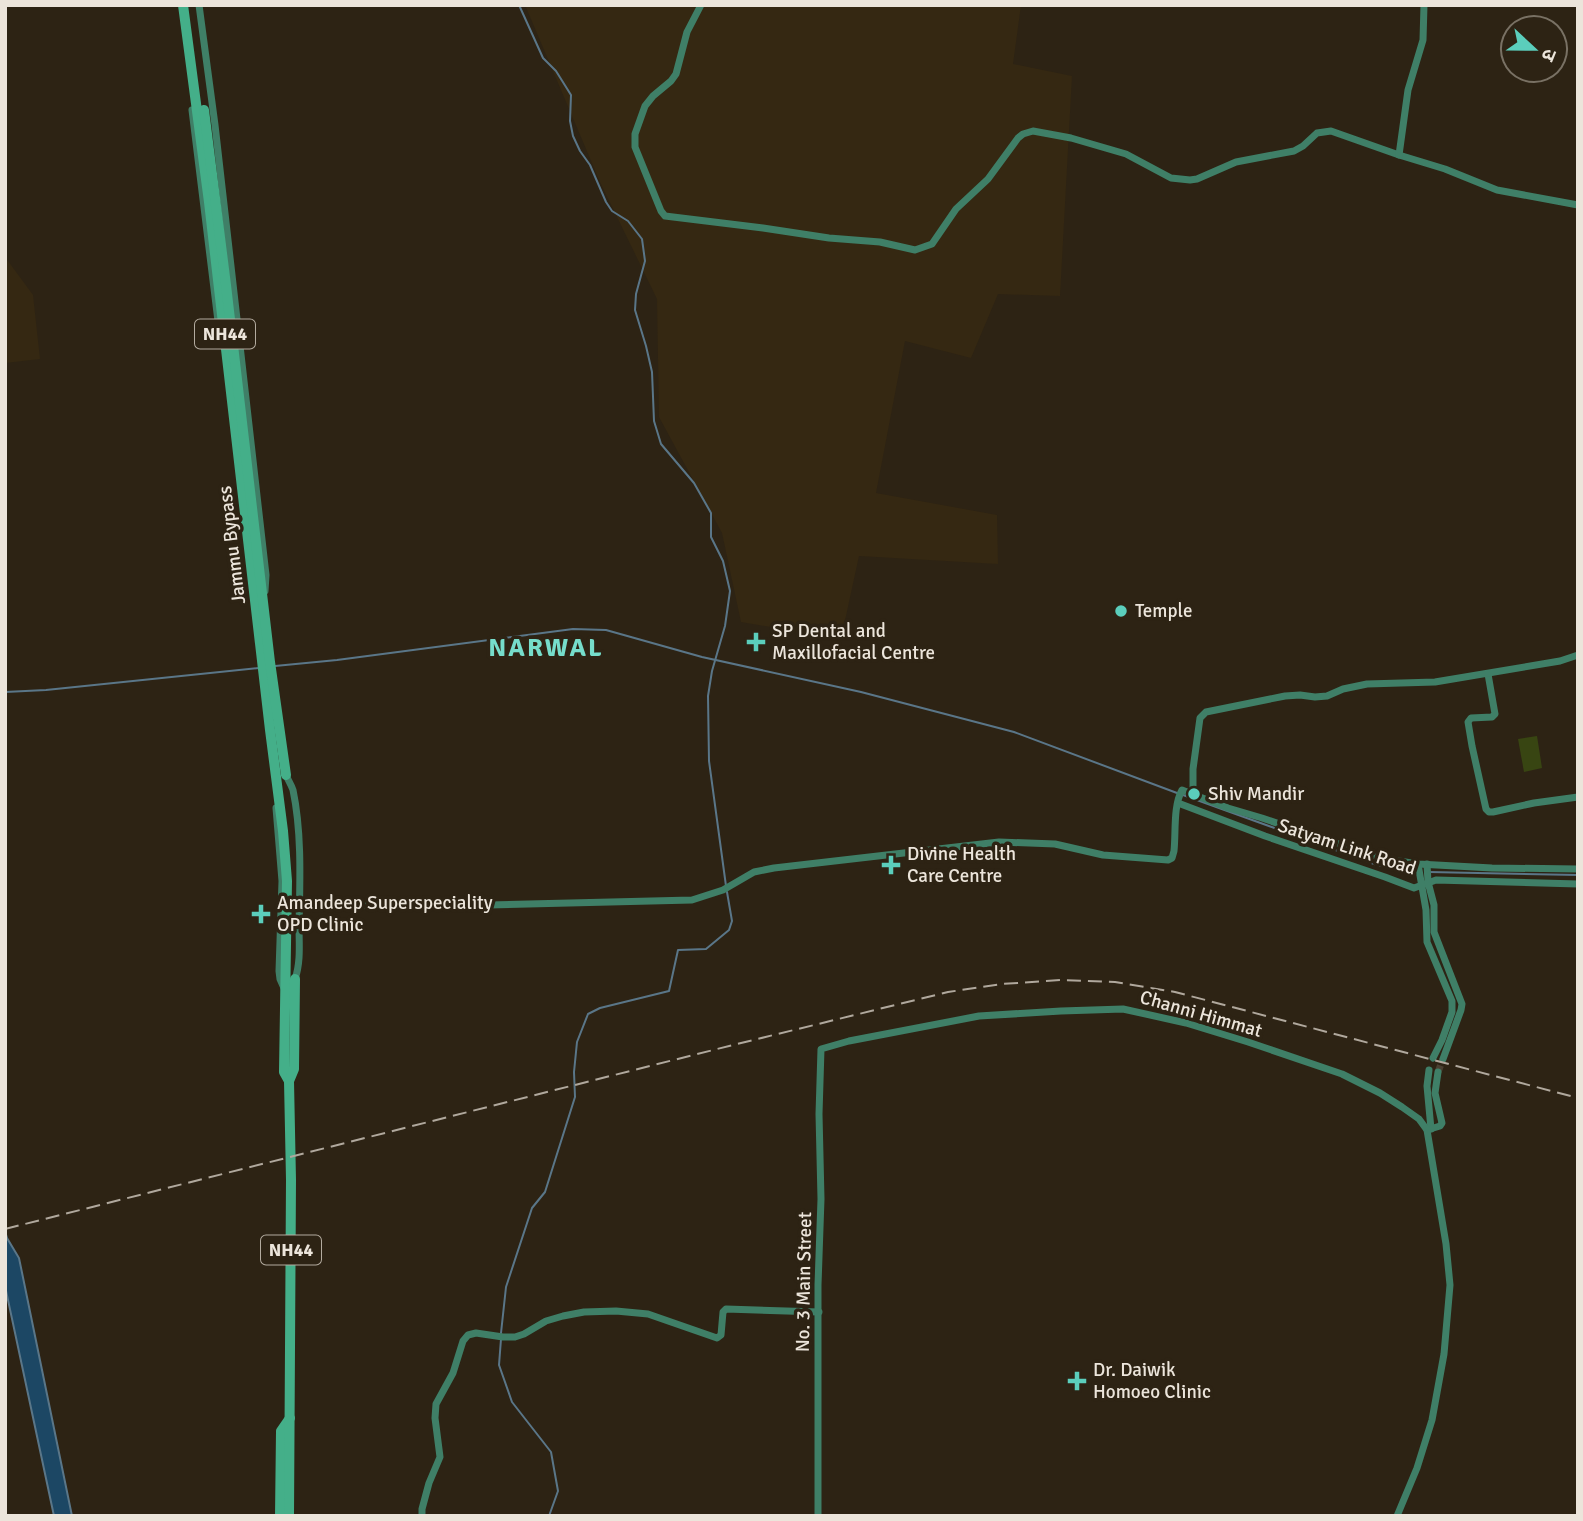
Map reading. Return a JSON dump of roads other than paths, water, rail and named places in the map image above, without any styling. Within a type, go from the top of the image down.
[{"type":"highway","name":"Jammu Bypass","points":[[183,5],[209,148],[266,663],[286,775]]},
{"type":"highway","name":"Jammu Bypass","points":[[269,682],[287,881],[284,1072],[289,1081]]},
{"type":"highway","name":"Jammu Bypass","points":[[289,1516],[289,1081],[294,1069],[295,979]]},
{"type":"highway","name":"Jammu Bypass","points":[[281,1516],[281,1431],[290,1418]]},
{"type":"street","points":[[199,5],[262,529],[266,575],[260,609]]},
{"type":"street","points":[[701,5],[687,32],[676,74],[645,106],[635,134],[635,147],[646,176],[662,214],[668,217],[880,242],[915,250],[932,244],[956,209],[983,184],[1018,138],[1033,131],[1118,151],[1171,178],[1190,180],[1236,162],[1294,151],[1317,133],[1326,131],[1445,169],[1497,190],[1578,205]]},
{"type":"street","points":[[1399,155],[1408,90],[1423,40],[1424,5]]},
{"type":"street","points":[[1193,793],[1193,769],[1203,713],[1285,696],[1327,696],[1343,689],[1367,684],[1418,683],[1488,674],[1560,661],[1578,655]]},
{"type":"street","points":[[1488,674],[1495,714],[1492,717],[1471,718],[1468,722],[1486,809],[1493,812],[1578,797]]},
{"type":"street","points":[[286,775],[292,786],[298,832],[300,903],[298,969],[295,979]]},
{"type":"street","points":[[300,903],[417,907],[692,900],[726,888],[750,874],[774,868],[995,842],[1055,844],[1103,855],[1169,860],[1174,851],[1180,795],[1193,793],[1269,829],[1380,858],[1423,873],[1432,880],[1578,884]]},
{"type":"street","name":"Satyam Link Road","points":[[1180,795],[1414,888],[1423,873]]},
{"type":"street","points":[[1423,873],[1492,868],[1578,869]]},
{"type":"street","points":[[1423,873],[1434,901],[1434,932],[1462,1004],[1443,1059]]},
{"type":"street","points":[[1423,873],[1425,935],[1452,1001],[1452,1012],[1433,1058]]},
{"type":"street","points":[[1431,953],[1439,947]]},
{"type":"street","name":"Channi Himmat","points":[[821,1049],[849,1041],[979,1016],[1122,1009],[1186,1023],[1342,1074],[1380,1093],[1419,1119],[1429,1130]]},
{"type":"street","name":"No. 3 Main Street","points":[[818,1516],[821,1049]]},
{"type":"street","points":[[1397,1516],[1417,1468],[1432,1420],[1444,1354],[1450,1285],[1429,1130],[1429,1070]]},
{"type":"street","points":[[1429,1130],[1440,1126],[1442,1121],[1436,1100],[1438,1072]]},
{"type":"street","points":[[422,1516],[429,1483],[440,1457],[435,1418],[437,1400],[453,1373],[465,1337],[476,1334],[519,1336],[543,1322],[563,1316],[616,1311],[648,1314],[717,1338],[721,1335],[724,1310],[819,1312]]},
{"type":"water","points":[[5,1231],[19,1258],[72,1516],[54,1516],[5,1286]]},
{"type":"waterway","points":[[519,5],[543,58],[556,71],[571,95],[570,121],[573,136],[590,165],[606,202],[612,211],[628,221],[642,239],[645,261],[636,294],[635,310],[652,372],[654,421],[661,444],[694,483],[711,513],[711,537],[723,561],[730,591],[725,626],[708,696],[709,761],[726,886]]},
{"type":"waterway","points":[[275,666],[573,629],[606,630],[702,657],[861,692],[1014,732],[1177,793]]},
{"type":"waterway","points":[[5,692],[259,668]]},
{"type":"waterway","points":[[1183,795],[1377,865],[1416,872]]},
{"type":"waterway","points":[[1429,872],[1578,875]]},
{"type":"waterway","points":[[501,1333],[506,1287],[532,1208],[545,1192],[575,1097],[577,1042],[588,1014],[600,1008],[669,991],[678,950],[706,949],[729,930],[732,921],[727,892]]},
{"type":"waterway","points":[[501,1339],[499,1365],[512,1402],[551,1452],[558,1491],[549,1516]]},
{"type":"tunnel","points":[[1438,1072],[1443,1059]]},
{"type":"railway","points":[[5,1229],[948,992],[1002,984],[1061,980],[1115,982],[1175,992],[1578,1098]]},
{"type":"place","name":"Temple","points":[[1121,611]]},
{"type":"place","name":"SP Dental and Maxillofacial Centre","points":[[756,642]]},
{"type":"place","name":"Shiv Mandir","points":[[1194,794]]},
{"type":"place","name":"Divine Health Care Centre","points":[[891,865]]},
{"type":"place","name":"Amandeep Superspeciality OPD Clinic","points":[[261,914]]},
{"type":"place","name":"Dr. Daiwik Homoeo Clinic","points":[[1077,1381]]},
{"type":"district","name":"NARWAL","points":[[546,648]]}]
